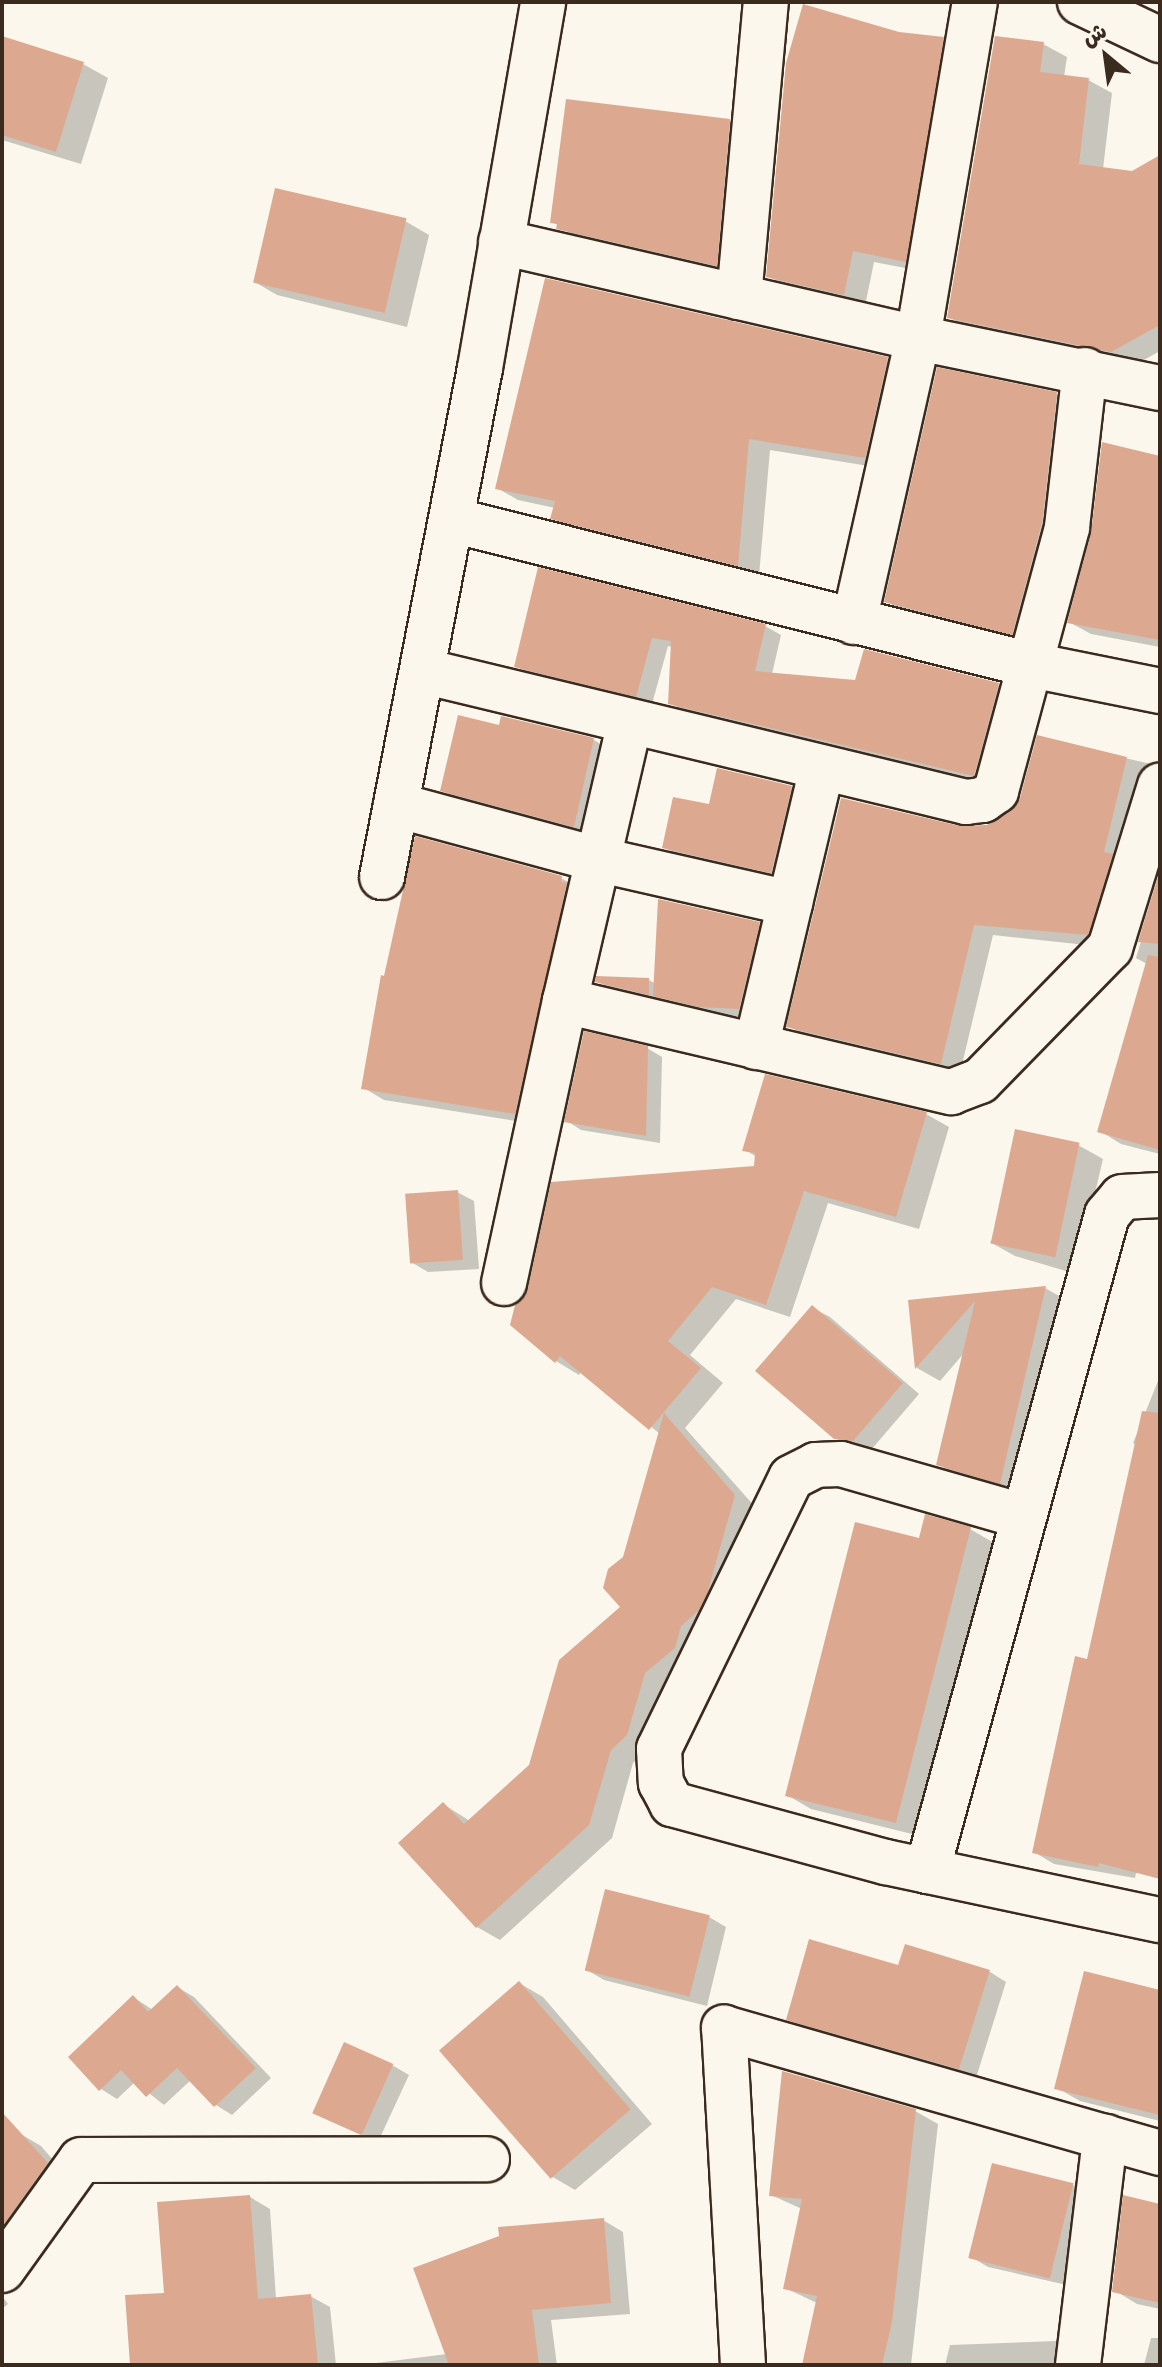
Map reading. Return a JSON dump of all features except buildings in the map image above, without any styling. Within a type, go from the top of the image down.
[{"type":"street","points":[[382,877],[452,520],[543,2]]},
{"type":"street","points":[[739,297],[766,2]]},
{"type":"street","points":[[854,622],[918,338],[975,2]]},
{"type":"street","points":[[1080,2],[1160,40]]},
{"type":"street","points":[[501,242],[918,338],[1085,370],[1160,388]]},
{"type":"street","points":[[423,671],[966,802],[983,800],[996,791],[1067,527],[1085,370]]},
{"type":"street","points":[[452,520],[1031,665],[1160,691]]},
{"type":"street","points":[[504,1283],[596,859],[630,722]]},
{"type":"street","points":[[756,1047],[822,768]]},
{"type":"street","points":[[565,1001],[951,1092],[980,1081],[1110,948],[1151,853],[1160,785]]},
{"type":"street","points":[[396,805],[596,859],[790,903]]},
{"type":"street","points":[[927,1871],[1107,1215],[1122,1197],[1160,1195]]},
{"type":"street","points":[[1022,1516],[841,1464],[816,1465],[791,1478],[659,1749],[661,1783],[672,1804],[927,1871],[1160,1920]]},
{"type":"street","points":[[743,2365],[724,2028],[1160,2153]]},
{"type":"street","points":[[1078,2365],[1105,2137]]},
{"type":"street","points":[[2,2270],[81,2160],[487,2159]]}]
